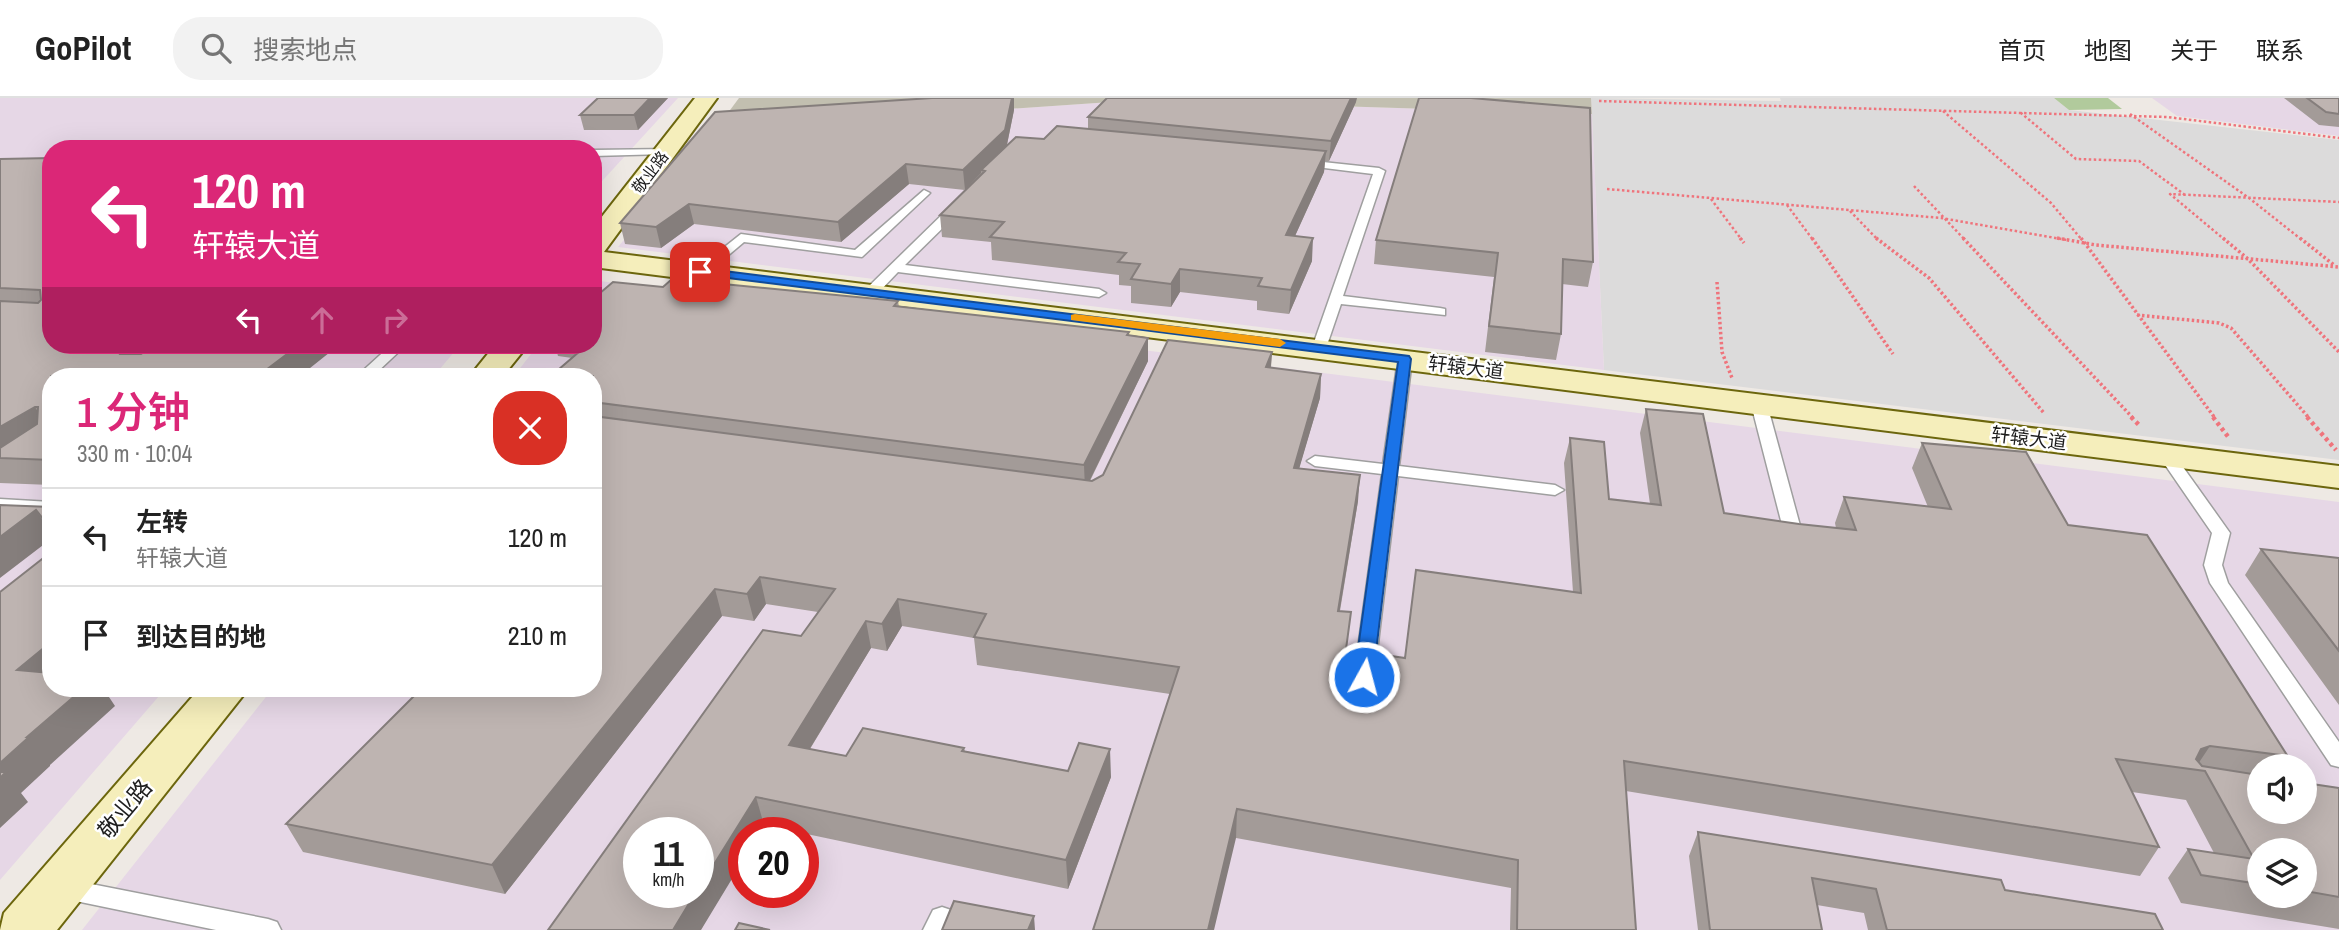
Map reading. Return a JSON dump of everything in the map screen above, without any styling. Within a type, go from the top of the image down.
[{"type":"street","name":"敬业路","points":[[602,235],[706,98]]},
{"type":"street","name":"轩辕大道","points":[[602,259],[871,292],[1171,336],[1320,348],[2339,477]]},
{"type":"street","points":[[493,368],[504,354]]},
{"type":"street","name":"敬业路","points":[[24,930],[218,697]]},
{"type":"lane","points":[[602,153],[666,151]]},
{"type":"lane","points":[[1296,163],[1379,171],[1320,348]]},
{"type":"lane","points":[[700,272],[741,238],[859,254],[924,193]]},
{"type":"lane","points":[[871,292],[964,200]]},
{"type":"lane","points":[[895,268],[1099,293]]},
{"type":"lane","points":[[1336,299],[1440,312]]},
{"type":"lane","points":[[374,368],[389,354]]},
{"type":"lane","points":[[1364,677],[1405,359]]},
{"type":"lane","points":[[1750,402],[1796,544]]},
{"type":"lane","points":[[2167,456],[2221,533],[2213,565],[2218,583],[2339,759]]},
{"type":"lane","points":[[1315,461],[1555,490]]},
{"type":"lane","points":[[0,504],[42,506]]},
{"type":"lane","points":[[60,887],[268,930]]},
{"type":"path","points":[[1599,101],[2129,114],[2339,138]]},
{"type":"path","points":[[1943,111],[2051,203],[2070,224],[2250,466]]},
{"type":"path","points":[[2021,113],[2076,159],[2138,161],[2185,195]]},
{"type":"path","points":[[2129,114],[2249,198],[2338,268]]},
{"type":"path","points":[[1914,186],[1941,218],[2167,456]]},
{"type":"path","points":[[1607,189],[1941,218],[2082,243],[2338,268]]},
{"type":"path","points":[[2339,202],[2170,194],[2248,259],[2339,352]]},
{"type":"path","points":[[1710,198],[1744,243]]},
{"type":"path","points":[[1786,205],[1828,256],[1836,273],[1893,354]]},
{"type":"path","points":[[1850,210],[1886,248],[1929,278],[2070,443]]},
{"type":"path","points":[[1717,282],[1722,352],[1750,402]]},
{"type":"path","points":[[2136,315],[2219,323],[2231,328],[2339,454]]},
{"type":"shaded area","points":[[0,98],[678,98],[602,181],[602,140],[42,140],[42,354],[452,354],[441,368],[42,368],[42,697],[158,697],[0,880]]},
{"type":"shaded area","points":[[739,98],[1591,98],[1592,114],[1140,100],[716,129]]},
{"type":"shaded area","points":[[1591,98],[1781,101],[1780,98],[2054,98],[2069,110],[2339,140],[2339,460],[1604,370]]},
{"type":"shaded area","points":[[2152,98],[2309,98],[2339,120],[2339,136],[2177,116]]},
{"type":"shaded area","points":[[1140,100],[1592,114],[1604,370],[618,247],[716,129]]},
{"type":"shaded area","points":[[602,281],[2339,502],[2339,930],[82,930],[266,697],[602,697],[602,368],[520,368],[531,354],[602,354]]},
{"type":"green space","points":[[2054,98],[2108,98],[2122,109],[2069,110]]},
{"type":"building","points":[[598,98],[650,98],[634,115],[580,115]]},
{"type":"building","points":[[932,98],[1012,98],[1005,130],[963,170],[906,164],[838,222],[689,204],[656,227],[620,223],[715,112]]},
{"type":"building","points":[[1107,98],[1351,98],[1331,141],[1088,117]]},
{"type":"building","points":[[1419,98],[1471,98],[1590,108],[1593,262],[1563,259],[1561,334],[1489,326],[1498,253],[1376,240]]},
{"type":"building","points":[[2307,98],[2339,98],[2339,114],[2326,112]]},
{"type":"building","points":[[1057,126],[1326,151],[1286,235],[1313,238],[1291,290],[1258,286],[1262,278],[1180,269],[1171,284],[1131,279],[1140,264],[1118,262],[1126,253],[990,237],[1004,222],[940,215],[1016,137],[1044,139]]},
{"type":"building","points":[[42,158],[42,354],[287,354],[269,368],[42,368],[42,460],[0,458],[0,448],[37,424],[38,407],[0,427],[0,301],[38,303],[41,300],[40,290],[0,288],[0,159]]},
{"type":"building","points":[[672,279],[898,301],[894,306],[1129,332],[1127,335],[1148,338],[1084,465],[602,403],[602,368],[560,368],[577,354],[602,354],[602,291],[613,282],[663,287]]},
{"type":"building","points":[[1168,340],[1272,352],[1266,367],[1321,374],[1294,468],[1360,475],[1338,611],[1351,612],[1346,649],[1355,650],[1360,657],[1374,657],[1378,654],[1405,658],[1416,570],[1581,593],[1570,438],[1604,442],[1609,499],[1661,505],[1646,409],[1703,414],[1724,513],[1799,524],[1856,530],[1844,497],[1951,509],[1922,443],[2026,452],[2068,525],[2147,535],[2286,754],[2210,746],[2201,749],[2196,759],[2202,766],[2247,773],[2247,824],[2317,824],[2317,785],[2339,788],[2339,897],[2317,893],[2317,838],[2247,838],[2247,846],[2205,771],[2116,759],[2159,847],[1624,761],[1636,930],[1517,930],[1518,860],[1237,809],[1208,930],[1093,930],[1179,667],[974,637],[986,614],[898,599],[882,624],[866,621],[789,745],[846,756],[863,728],[964,748],[962,751],[1068,771],[1079,743],[1110,749],[1066,860],[756,797],[744,817],[728,817],[728,842],[714,864],[714,817],[629,817],[763,630],[801,636],[835,589],[760,577],[747,594],[715,589],[492,865],[286,824],[413,697],[602,697],[602,417],[1092,481],[1103,475]]},
{"type":"building","points":[[0,505],[42,507],[42,518],[36,510],[0,537]]},
{"type":"building","points":[[2261,549],[2339,558],[2339,651]]},
{"type":"building","points":[[42,559],[42,649],[17,670],[42,672],[42,697],[74,697],[0,763],[0,592]]},
{"type":"building","points":[[623,825],[623,908],[686,908],[673,930],[548,930]]},
{"type":"building","points":[[1698,832],[2001,880],[2005,890],[2155,914],[2163,930],[1887,930],[1876,889],[1812,878],[1822,930],[1710,930]]},
{"type":"building","points":[[2188,849],[2247,858],[2247,882],[2201,875]]},
{"type":"building","points":[[954,901],[1034,916],[1028,930],[942,930]]},
{"type":"building","points":[[739,923],[770,930],[735,930]]},
{"type":"slow traffic","points":[[1075,317],[1280,343]]},
{"type":"route","points":[[700,272],[1405,359],[1364,677]]}]
